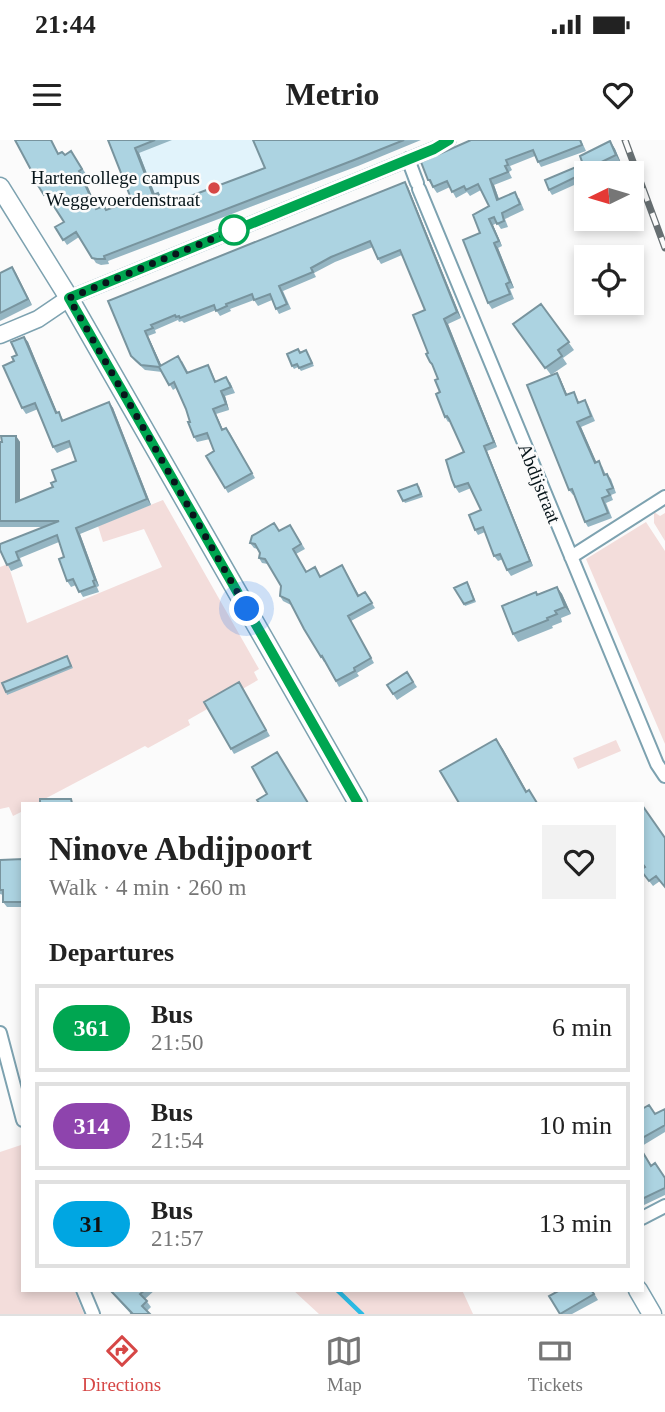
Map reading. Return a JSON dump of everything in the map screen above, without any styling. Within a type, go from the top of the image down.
[{"type":"main road","points":[[0,187],[69,298],[357,802]]},
{"type":"main road","points":[[639,1292],[652,1314]]},
{"type":"street","points":[[0,335],[38,319],[69,298],[434,149],[449,140]]},
{"type":"street","name":"Abdijstraat","points":[[408,159],[657,764],[665,776]]},
{"type":"street","points":[[571,557],[665,497]]},
{"type":"street","points":[[0,1033],[21,1112]]},
{"type":"street","points":[[644,1217],[665,1206]]},
{"type":"street","points":[[84,1292],[93,1314]]},
{"type":"shaded area","name":"Hartencollege campus Weggevoerdenstraat","points":[[110,140],[308,140],[324,179],[150,245]]},
{"type":"shaded area","points":[[163,500],[259,669],[254,672],[258,680],[188,720],[190,725],[148,748],[145,746],[39,802],[21,802],[21,812],[13,816],[9,807],[0,809],[0,567],[8,564],[27,623],[162,567],[144,529],[103,542],[98,526]]},
{"type":"shaded area","points":[[654,512],[660,516],[665,513],[665,541],[654,523]]},
{"type":"shaded area","points":[[646,522],[665,551],[665,744],[586,559]]},
{"type":"shaded area","points":[[616,740],[621,751],[578,769],[573,758]]},
{"type":"shaded area","points":[[21,1145],[21,1292],[75,1292],[84,1314],[0,1314],[0,1152]]},
{"type":"shaded area","points":[[295,1292],[463,1292],[473,1314],[319,1314]]},
{"type":"building","points":[[15,140],[51,140],[58,154],[62,152],[65,155],[71,151],[82,169],[79,171],[96,209],[104,206],[106,210],[132,201],[108,140],[155,140],[135,148],[153,195],[158,193],[164,206],[265,168],[253,140],[404,140],[104,256],[105,259],[97,259],[92,258],[76,232],[63,240],[55,227],[64,222],[37,184]]},
{"type":"building","points":[[471,140],[580,140],[582,145],[538,162],[533,150],[506,160],[508,172],[490,179],[497,200],[515,192],[520,204],[502,213],[504,221],[497,224],[494,217],[489,219],[499,241],[494,243],[510,282],[506,284],[510,294],[488,303],[463,240],[480,233],[473,215],[489,206],[478,184],[466,190],[464,186],[452,192],[447,181],[433,187],[421,162]]},
{"type":"building","points":[[610,141],[616,155],[604,161],[582,161],[580,156]]},
{"type":"building","points":[[574,168],[574,178],[549,190],[545,180]]},
{"type":"building","points":[[405,182],[457,312],[444,319],[494,442],[484,446],[530,561],[507,570],[500,554],[494,556],[483,527],[475,530],[469,515],[481,510],[468,483],[455,487],[452,480],[446,460],[464,452],[436,394],[440,392],[435,380],[438,379],[413,315],[425,310],[400,250],[378,259],[370,241],[331,257],[311,268],[313,272],[279,286],[287,304],[276,309],[270,294],[254,300],[252,294],[216,311],[214,305],[180,318],[175,315],[151,325],[153,328],[145,331],[160,366],[178,356],[187,373],[208,365],[215,382],[226,377],[231,387],[221,391],[226,404],[213,409],[222,430],[226,428],[252,473],[225,488],[206,456],[214,451],[207,433],[194,437],[174,382],[169,385],[159,367],[141,365],[131,356],[108,301]]},
{"type":"building","points":[[12,267],[28,299],[0,313],[0,273]]},
{"type":"building","points":[[541,304],[569,342],[558,350],[562,356],[545,368],[513,324]]},
{"type":"building","points":[[24,337],[56,413],[59,412],[62,421],[109,402],[147,499],[76,528],[95,580],[95,586],[79,592],[73,579],[67,581],[59,559],[64,557],[57,535],[16,552],[19,560],[7,565],[0,550],[0,544],[59,521],[0,521],[1,436],[16,436],[16,502],[53,487],[51,483],[56,481],[52,470],[76,461],[69,441],[53,447],[35,403],[22,408],[3,366],[14,361],[12,357],[17,355],[11,342]]},
{"type":"building","points":[[298,349],[300,353],[306,350],[312,363],[299,368],[297,364],[292,366],[287,354]]},
{"type":"building","points":[[557,373],[566,395],[574,392],[578,403],[585,400],[591,416],[577,422],[595,463],[599,461],[613,488],[607,490],[610,495],[602,498],[608,513],[585,522],[572,489],[569,490],[527,385]]},
{"type":"building","points":[[417,484],[421,494],[403,501],[398,491]]},
{"type":"building","points":[[274,523],[279,531],[290,525],[301,544],[293,549],[306,572],[315,567],[320,577],[342,565],[358,596],[365,592],[372,603],[348,616],[371,658],[336,681],[289,600],[280,596],[281,586],[265,559],[259,558],[260,553],[255,544],[250,543],[252,536]]},
{"type":"building","points":[[467,582],[474,600],[464,604],[454,588]]},
{"type":"building","points":[[557,587],[565,607],[555,611],[557,614],[547,618],[548,620],[513,634],[502,606],[536,592],[537,595]]},
{"type":"building","points":[[67,656],[71,666],[6,692],[2,683]]},
{"type":"building","points":[[407,672],[413,682],[393,694],[387,685]]},
{"type":"building","points":[[239,682],[266,730],[231,749],[204,702]]},
{"type":"building","points":[[496,739],[526,792],[529,790],[536,802],[458,802],[440,771]]},
{"type":"building","points":[[277,752],[307,802],[258,802],[257,800],[267,794],[252,767]]},
{"type":"building","points":[[40,799],[71,799],[72,802],[40,802]]},
{"type":"building","points":[[644,808],[665,838],[665,887],[656,876],[649,881],[644,875]]},
{"type":"building","points":[[21,859],[21,902],[3,902],[3,890],[0,890],[0,860]]},
{"type":"building","points":[[649,1105],[655,1114],[665,1109],[665,1125],[644,1137],[644,1108]]},
{"type":"building","points":[[644,1154],[651,1166],[655,1163],[665,1178],[665,1188],[644,1198]]},
{"type":"building","points":[[112,1292],[142,1292],[140,1294],[147,1301],[142,1306],[150,1314],[132,1313]]},
{"type":"building","points":[[556,1292],[594,1294],[560,1314],[549,1296]]},
{"type":"waterway","points":[[339,1292],[362,1314]]},
{"type":"railway","points":[[625,140],[665,248]]},
{"type":"bus line","name":"361","points":[[357,802],[69,298],[434,149],[449,140]]},
{"type":"place","name":"Hartencollege campus Weggevoerdenstraat","points":[[214,188]]},
{"type":"route","points":[[234,230],[69,298],[247,609]]}]
